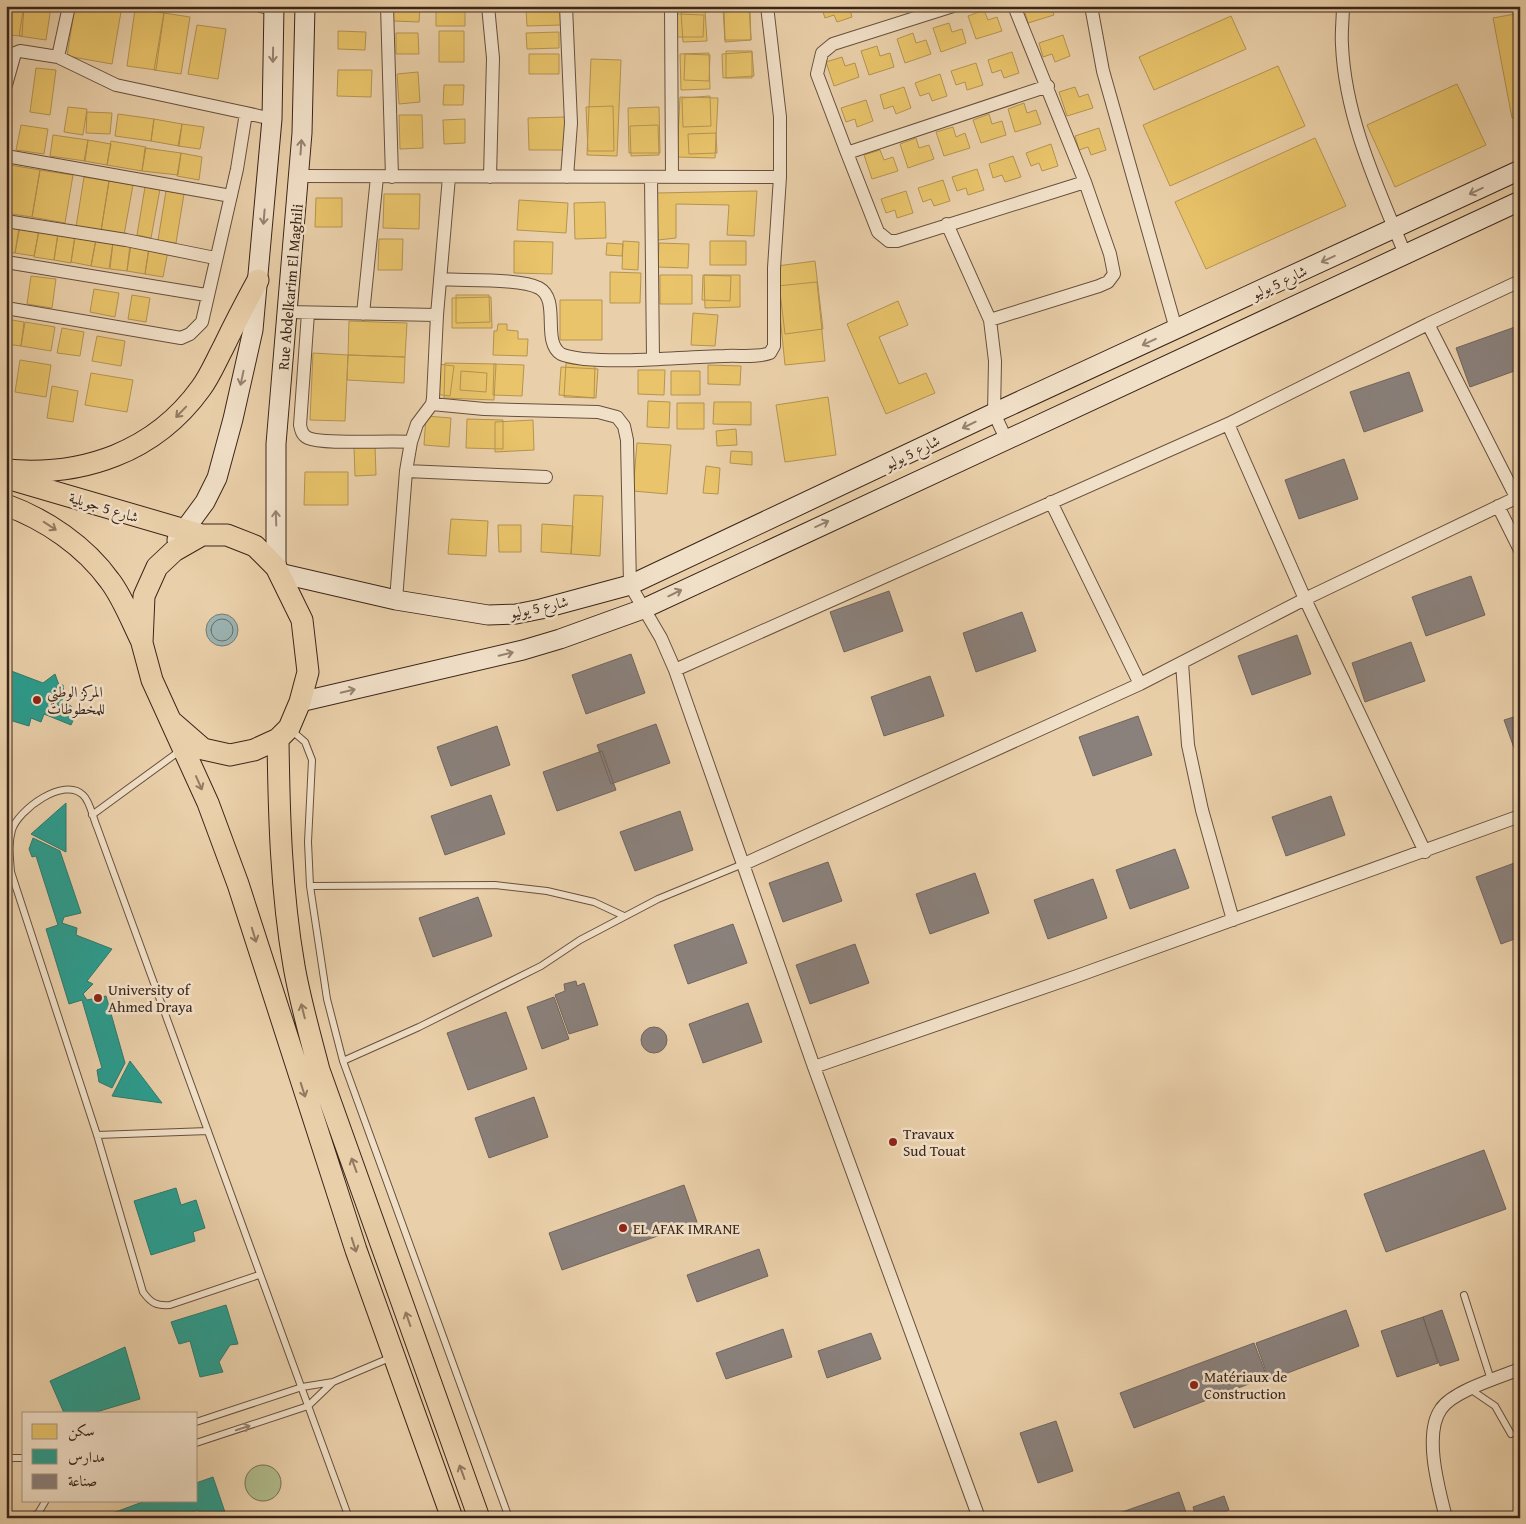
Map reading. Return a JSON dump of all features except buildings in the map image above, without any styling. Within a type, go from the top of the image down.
[{"type":"main road","name":"Rue Abdelkarim El Maghili","points":[[278,570],[276,444],[299,176],[305,6]]},
{"type":"main road","points":[[142,643],[144,596],[158,566],[193,533],[217,478],[253,330],[272,118],[269,7]]},
{"type":"main road","name":"شارع 5 يوليو","points":[[278,570],[396,600],[488,615],[516,614],[630,585],[994,412],[1520,170]]},
{"type":"main road","name":"شارع 5 يوليو","points":[[300,702],[522,650],[560,639],[643,609],[1006,438],[1520,202]]},
{"type":"main road","points":[[6,470],[32,472],[76,467],[136,447],[158,434],[184,410],[202,386],[258,280]]},
{"type":"main road","name":"شارع 5 جويلية","points":[[6,478],[193,533]]},
{"type":"main road","points":[[6,505],[30,514],[71,540],[110,581],[142,643],[152,680],[208,802],[238,884],[353,1240],[452,1518]]},
{"type":"main road","points":[[193,533],[227,535],[255,546],[278,570],[302,620],[306,640],[308,672],[300,702],[283,733],[283,868],[289,935],[303,1009],[319,1070],[479,1518]]},
{"type":"main road","points":[[172,722],[203,749],[230,755],[254,750],[283,733]]},
{"type":"street","points":[[58,57],[69,6]]},
{"type":"street","points":[[387,6],[392,177]]},
{"type":"street","points":[[488,6],[493,58],[490,178]]},
{"type":"street","points":[[566,6],[570,123],[568,177]]},
{"type":"street","points":[[671,6],[672,177]]},
{"type":"street","points":[[440,279],[511,283],[538,288],[545,293],[554,346],[561,354],[585,359],[766,355],[773,351],[774,268],[780,177],[779,96],[767,6]]},
{"type":"street","points":[[953,6],[833,44],[822,53],[817,74],[878,232],[883,237],[897,241],[1086,182]]},
{"type":"street","points":[[990,320],[1099,286],[1108,282],[1114,274],[1110,254],[1086,182],[1014,6]]},
{"type":"street","points":[[1091,6],[1103,71],[1176,329]]},
{"type":"street","points":[[1343,6],[1342,46],[1348,91],[1366,158],[1405,254]]},
{"type":"street","points":[[6,85],[15,53],[20,51],[58,57],[116,84],[246,114],[272,118]]},
{"type":"street","points":[[847,153],[1048,86]]},
{"type":"street","points":[[6,308],[181,338],[190,334],[202,322],[206,295],[238,169],[246,114]]},
{"type":"street","points":[[6,156],[231,196]]},
{"type":"street","points":[[299,176],[490,178],[780,177]]},
{"type":"street","points":[[363,314],[376,177]]},
{"type":"street","points":[[396,600],[406,471],[411,442],[417,424],[432,404],[437,316],[449,177]]},
{"type":"street","points":[[651,178],[653,358]]},
{"type":"street","points":[[6,221],[126,240],[216,258]]},
{"type":"street","points":[[947,224],[990,320],[996,361],[994,412],[1006,438]]},
{"type":"street","points":[[6,262],[206,295]]},
{"type":"street","points":[[675,670],[1228,424],[1428,324],[1520,281]]},
{"type":"street","points":[[288,312],[437,316]]},
{"type":"street","points":[[308,313],[300,425],[304,436],[309,439],[411,442]]},
{"type":"street","points":[[744,864],[1140,684],[1306,599],[1518,496],[1428,324]]},
{"type":"street","points":[[432,404],[484,409],[598,412],[617,418],[624,426],[627,440],[630,585],[661,638],[675,670],[814,1067],[979,1518]]},
{"type":"street","points":[[1228,424],[1306,599],[1425,852]]},
{"type":"street","points":[[406,471],[546,477]]},
{"type":"street","points":[[1051,502],[1140,684]]},
{"type":"street","points":[[1498,506],[1520,550]]},
{"type":"street","points":[[1182,663],[1188,745],[1202,810],[1233,920]]},
{"type":"street","points":[[814,1067],[1425,852],[1520,816]]},
{"type":"street","points":[[1446,1518],[1437,1483],[1433,1431],[1441,1408],[1468,1388],[1520,1369]]},
{"type":"lane","points":[[283,733],[305,742],[312,760],[308,842],[310,886],[327,999],[343,1061],[509,1518]]},
{"type":"lane","points":[[92,815],[184,748]]},
{"type":"lane","points":[[259,1275],[170,1305],[159,1306],[151,1303],[143,1292],[97,1135],[11,872],[9,848],[12,830],[18,817],[30,804],[65,790],[75,790],[84,795],[349,1518]]},
{"type":"lane","points":[[343,1061],[419,1027],[541,966],[580,940],[658,899],[744,864]]},
{"type":"lane","points":[[310,886],[495,885],[547,891],[594,902],[624,916]]},
{"type":"lane","points":[[97,1135],[208,1131]]},
{"type":"lane","points":[[1464,1295],[1491,1380]]},
{"type":"lane","points":[[198,1421],[302,1387],[333,1382],[394,1356]]},
{"type":"lane","points":[[198,1442],[308,1406],[333,1382]]},
{"type":"lane","points":[[1468,1388],[1495,1406],[1511,1434]]},
{"type":"lane","points":[[6,1458],[22,1458]]},
{"type":"lane","points":[[35,1517],[45,1502]]},
{"type":"green space","points":[[263,1465],[270,1466],[276,1470],[280,1476],[280,1490],[276,1496],[270,1500],[263,1501],[256,1500],[250,1496],[246,1490],[245,1483],[246,1476],[250,1470],[256,1466]]},
{"type":"water","points":[[222,614],[228,615],[233,619],[237,624],[237,636],[233,641],[228,645],[222,646],[216,645],[211,641],[207,636],[206,630],[207,624],[211,619],[216,615]]},
{"type":"place","name":"المركز الوطني للمخطوطات","points":[[37,700]]},
{"type":"place","name":"University of Ahmed Draya","points":[[98,998]]},
{"type":"place","name":"Travaux Sud Touat","points":[[893,1142]]},
{"type":"place","name":"EL AFAK IMRANE","points":[[623,1228]]},
{"type":"place","name":"Matériaux de Construction","points":[[1194,1385]]}]
